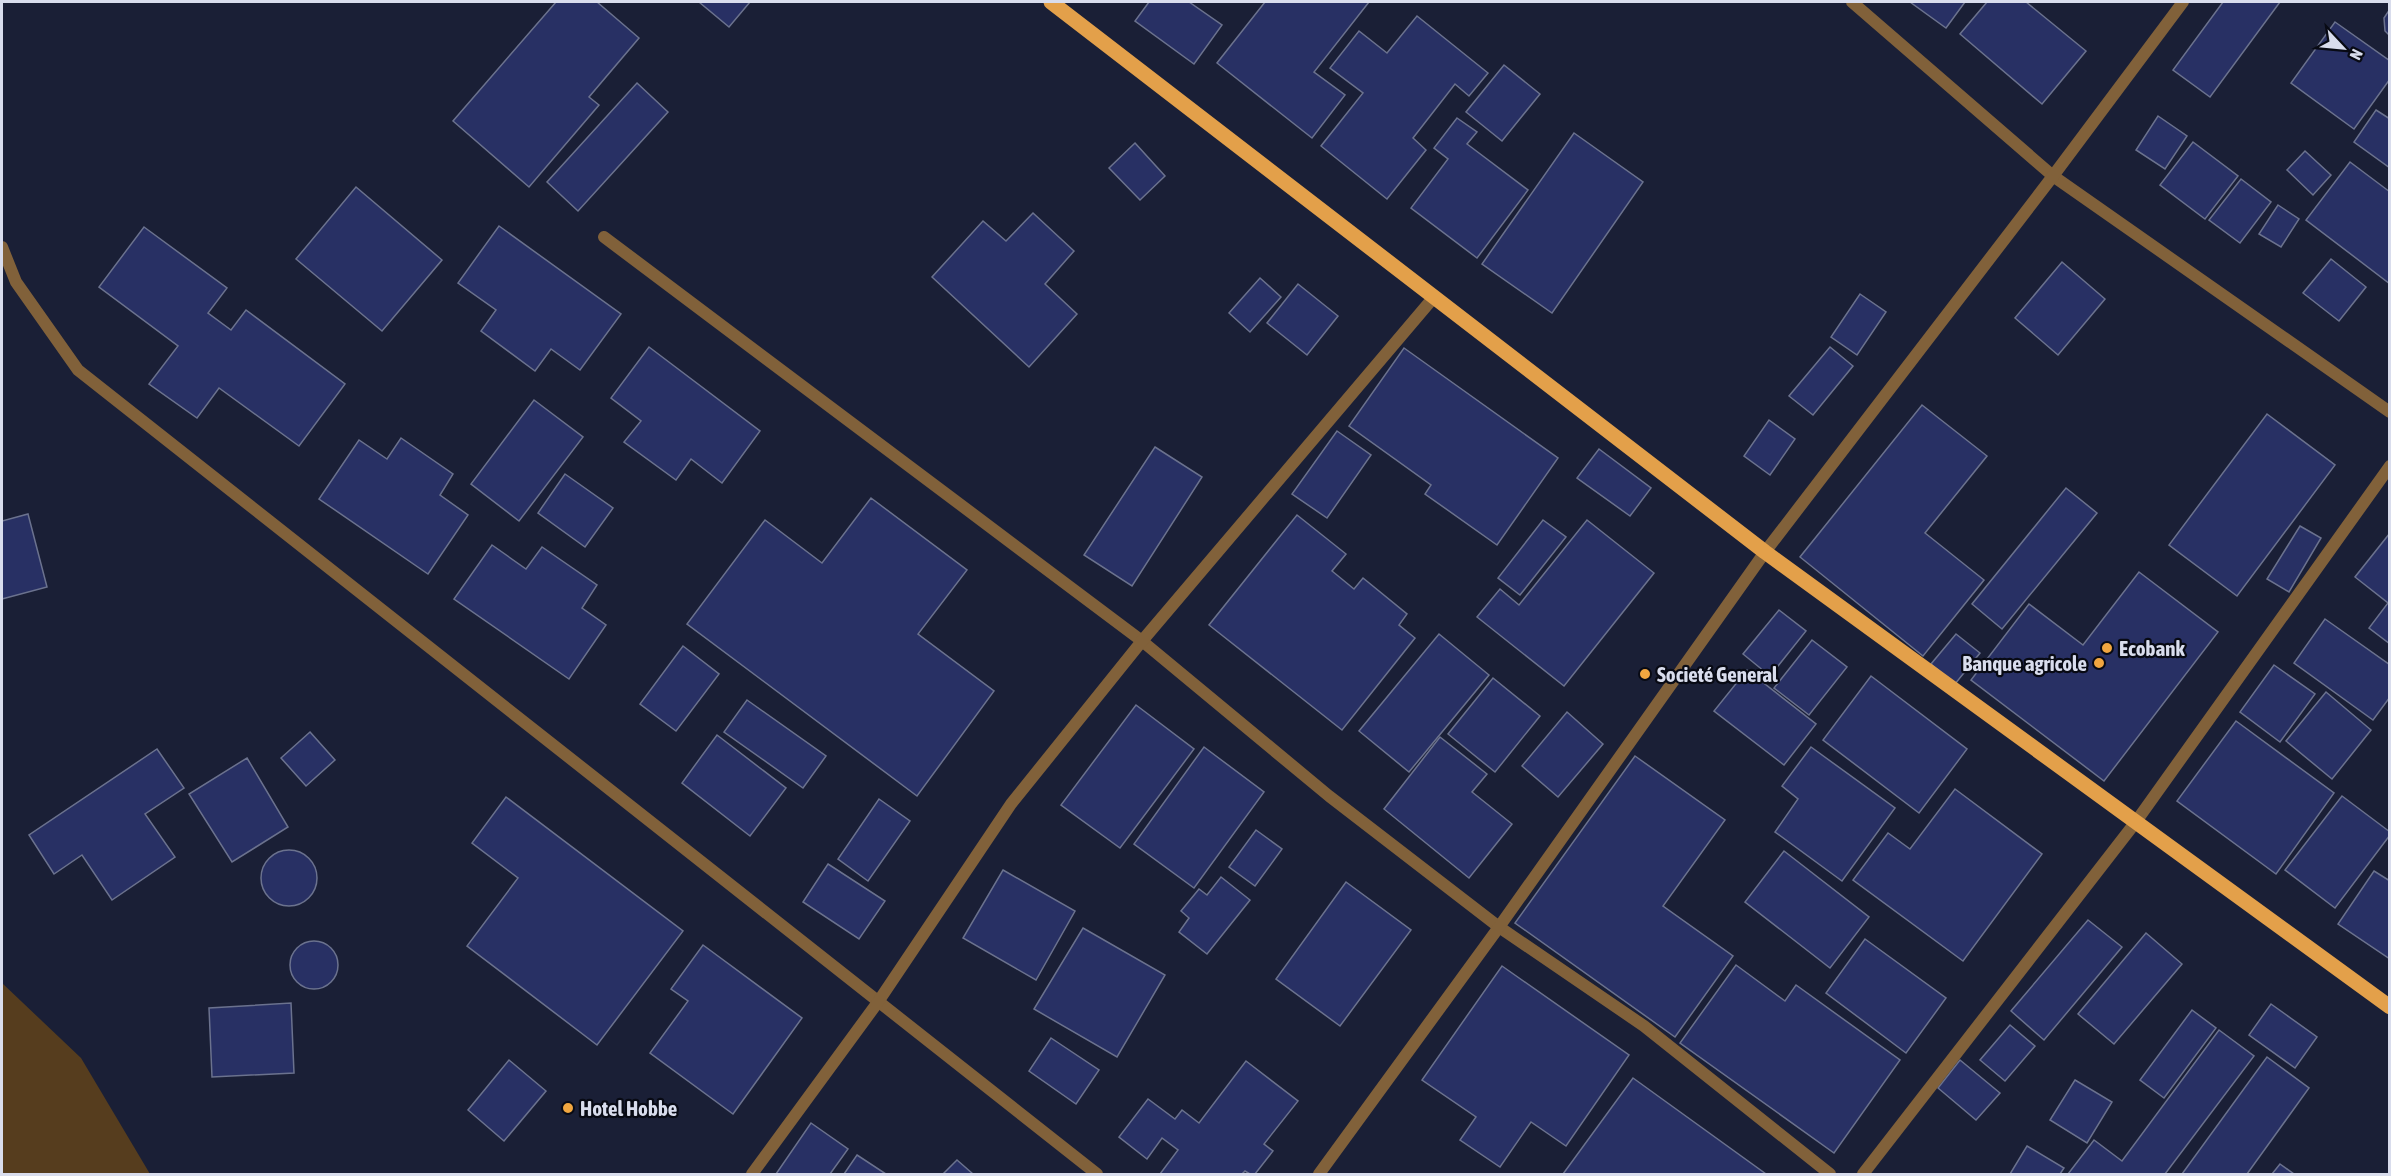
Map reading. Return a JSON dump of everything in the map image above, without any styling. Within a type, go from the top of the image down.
[{"type":"main road","points":[[1051,2],[1764,552],[2390,1007]]},
{"type":"street","points":[[1852,2],[2053,176],[2390,412]]},
{"type":"street","points":[[1319,1174],[1499,927],[1764,552],[2053,176],[2183,2]]},
{"type":"street","points":[[604,237],[1142,641],[1329,796],[1499,927],[1644,1026],[1830,1174]]},
{"type":"street","points":[[2,247],[16,282],[78,370],[1097,1174]]},
{"type":"street","points":[[752,1174],[878,1002],[1011,804],[1142,641],[1434,297]]},
{"type":"street","points":[[1863,1174],[2135,823],[2390,466]]},
{"type":"shaded area","points":[[2,983],[81,1058],[150,1174],[2,1174]]},
{"type":"building","points":[[556,2],[597,2],[639,38],[589,97],[599,105],[529,187],[453,121]]},
{"type":"building","points":[[699,2],[750,2],[729,27]]},
{"type":"building","points":[[1149,2],[1189,2],[1222,25],[1194,64],[1135,21]]},
{"type":"building","points":[[1265,2],[1369,2],[1314,72],[1345,95],[1312,138],[1217,63]]},
{"type":"building","points":[[1910,2],[1965,2],[1946,28]]},
{"type":"building","points":[[1987,2],[2026,2],[2086,51],[2042,104],[1960,34]]},
{"type":"building","points":[[2223,2],[2280,2],[2210,97],[2173,70]]},
{"type":"building","points":[[2390,9],[2390,36],[2385,31],[2384,18]]},
{"type":"building","points":[[1417,16],[1488,73],[1469,96],[1455,84],[1413,138],[1426,150],[1387,199],[1321,146],[1363,93],[1330,68],[1359,31],[1387,53]]},
{"type":"building","points":[[2335,22],[2390,61],[2390,79],[2354,129],[2291,83]]},
{"type":"building","points":[[1504,65],[1540,94],[1502,141],[1466,112]]},
{"type":"building","points":[[637,83],[668,112],[578,211],[547,182]]},
{"type":"building","points":[[2376,110],[2390,119],[2390,168],[2354,142]]},
{"type":"building","points":[[2158,116],[2187,136],[2165,169],[2136,150]]},
{"type":"building","points":[[1457,118],[1477,132],[1467,144],[1528,190],[1477,258],[1411,208],[1448,159],[1434,148]]},
{"type":"building","points":[[1574,133],[1643,182],[1552,313],[1482,264]]},
{"type":"building","points":[[2193,142],[2238,176],[2205,219],[2160,185]]},
{"type":"building","points":[[1135,143],[1165,176],[1140,200],[1109,168]]},
{"type":"building","points":[[2305,151],[2331,175],[2313,195],[2287,170]]},
{"type":"building","points":[[2350,162],[2390,192],[2390,284],[2306,220]]},
{"type":"building","points":[[2241,179],[2271,202],[2240,243],[2209,220]]},
{"type":"building","points":[[356,187],[442,260],[382,331],[296,259]]},
{"type":"building","points":[[2278,205],[2299,219],[2281,247],[2259,234]]},
{"type":"building","points":[[1033,213],[1074,251],[1045,284],[1077,314],[1029,367],[932,277],[983,221],[1006,241]]},
{"type":"building","points":[[499,226],[621,314],[580,370],[551,349],[535,371],[481,331],[496,310],[458,283]]},
{"type":"building","points":[[144,227],[227,288],[208,313],[231,330],[246,310],[345,384],[299,446],[219,388],[197,418],[149,384],[178,346],[99,287]]},
{"type":"building","points":[[2331,259],[2366,287],[2339,321],[2303,293]]},
{"type":"building","points":[[2062,262],[2105,299],[2058,355],[2015,318]]},
{"type":"building","points":[[1260,278],[1281,297],[1250,332],[1229,313]]},
{"type":"building","points":[[1298,284],[1338,316],[1307,355],[1267,323]]},
{"type":"building","points":[[1860,294],[1886,312],[1857,355],[1831,337]]},
{"type":"building","points":[[649,347],[760,431],[722,483],[691,459],[676,480],[624,442],[641,421],[611,398]]},
{"type":"building","points":[[1830,347],[1853,366],[1813,415],[1789,396]]},
{"type":"building","points":[[1404,348],[1558,458],[1497,545],[1425,494],[1431,485],[1349,426]]},
{"type":"building","points":[[534,400],[583,437],[519,521],[471,484]]},
{"type":"building","points":[[1922,405],[1987,456],[1925,533],[1984,580],[1923,656],[1800,557]]},
{"type":"building","points":[[2267,414],[2335,465],[2237,596],[2169,545]]},
{"type":"building","points":[[1769,420],[1795,439],[1770,475],[1744,456]]},
{"type":"building","points":[[1337,431],[1371,455],[1327,518],[1292,494]]},
{"type":"building","points":[[401,438],[453,474],[440,495],[468,515],[428,574],[319,499],[359,440],[387,459]]},
{"type":"building","points":[[1155,447],[1202,477],[1132,586],[1084,555]]},
{"type":"building","points":[[1599,449],[1651,488],[1630,516],[1577,478]]},
{"type":"building","points":[[565,474],[613,508],[585,547],[538,513]]},
{"type":"building","points":[[2066,488],[2097,513],[2002,629],[1972,604]]},
{"type":"building","points":[[871,498],[967,570],[918,634],[994,691],[917,796],[687,624],[765,520],[822,563]]},
{"type":"building","points":[[28,514],[47,587],[2,599],[2,521]]},
{"type":"building","points":[[1297,515],[1346,554],[1332,571],[1354,589],[1363,578],[1407,614],[1399,625],[1415,638],[1342,730],[1209,625]]},
{"type":"building","points":[[1543,520],[1566,537],[1520,595],[1498,578]]},
{"type":"building","points":[[1587,520],[1654,573],[1564,686],[1477,617],[1500,589],[1519,605]]},
{"type":"building","points":[[2300,526],[2321,538],[2289,592],[2267,579]]},
{"type":"building","points":[[2390,533],[2390,644],[2369,628],[2388,603],[2355,577]]},
{"type":"building","points":[[492,545],[526,569],[542,547],[597,585],[582,608],[606,625],[569,679],[454,599]]},
{"type":"building","points":[[2139,572],[2218,632],[2104,781],[1971,680],[2029,604],[2083,645]]},
{"type":"building","points":[[1779,610],[1806,631],[1770,676],[1743,654]]},
{"type":"building","points":[[2325,619],[2390,665],[2390,697],[2373,720],[2294,663]]},
{"type":"building","points":[[1439,634],[1489,675],[1409,772],[1359,731]]},
{"type":"building","points":[[1956,634],[1980,653],[1955,684],[1931,664]]},
{"type":"building","points":[[1812,640],[1847,667],[1809,715],[1774,688]]},
{"type":"building","points":[[683,646],[719,674],[676,731],[640,704]]},
{"type":"building","points":[[2274,665],[2315,694],[2280,742],[2240,712]]},
{"type":"building","points":[[1747,670],[1816,724],[1784,765],[1714,711]]},
{"type":"building","points":[[1871,676],[1967,749],[1919,813],[1823,740]]},
{"type":"building","points":[[1493,678],[1540,716],[1495,772],[1448,734]]},
{"type":"building","points":[[2326,692],[2371,730],[2332,779],[2286,741]]},
{"type":"building","points":[[747,700],[826,756],[803,788],[724,732]]},
{"type":"building","points":[[1136,705],[1194,749],[1120,848],[1061,805]]},
{"type":"building","points":[[1567,712],[1603,744],[1558,797],[1522,766]]},
{"type":"building","points":[[2236,721],[2334,793],[2276,874],[2177,801]]},
{"type":"building","points":[[310,732],[335,760],[306,786],[281,758]]},
{"type":"building","points":[[717,735],[786,788],[750,836],[682,783]]},
{"type":"building","points":[[1440,737],[1487,774],[1472,792],[1512,824],[1469,878],[1384,809]]},
{"type":"building","points":[[1204,747],[1264,792],[1194,888],[1134,844]]},
{"type":"building","points":[[1811,747],[1895,808],[1842,881],[1775,832],[1798,799],[1782,786]]},
{"type":"building","points":[[157,749],[184,788],[145,814],[175,857],[112,900],[82,855],[54,874],[29,835]]},
{"type":"building","points":[[1635,756],[1725,820],[1663,906],[1733,956],[1675,1037],[1515,923]]},
{"type":"building","points":[[247,758],[288,827],[232,862],[189,794]]},
{"type":"building","points":[[1955,789],[2042,854],[1963,961],[1853,880],[1888,833],[1910,849]]},
{"type":"building","points":[[2342,796],[2390,832],[2390,835],[2335,908],[2285,870]]},
{"type":"building","points":[[506,797],[683,931],[597,1045],[467,946],[518,878],[472,843]]},
{"type":"building","points":[[879,799],[910,821],[868,881],[838,859]]},
{"type":"building","points":[[1256,830],[1282,849],[1255,886],[1229,867]]},
{"type":"building","points":[[289,850],[300,852],[309,858],[315,867],[317,878],[315,889],[309,898],[300,904],[289,906],[278,904],[269,898],[263,889],[261,878],[263,867],[269,858],[278,852]]},
{"type":"building","points":[[1784,851],[1869,917],[1830,968],[1745,902]]},
{"type":"building","points":[[828,864],[885,901],[859,939],[803,902]]},
{"type":"building","points":[[1003,870],[1075,911],[1036,980],[963,938]]},
{"type":"building","points":[[2374,871],[2390,881],[2390,959],[2338,924]]},
{"type":"building","points":[[1221,877],[1250,900],[1207,954],[1179,932],[1189,918],[1181,911],[1199,889],[1207,895]]},
{"type":"building","points":[[1346,882],[1411,930],[1340,1026],[1276,979]]},
{"type":"building","points":[[2088,920],[2122,947],[2044,1040],[2011,1011]]},
{"type":"building","points":[[1083,928],[1165,975],[1117,1057],[1034,1009]]},
{"type":"building","points":[[2146,933],[2182,964],[2114,1044],[2078,1014]]},
{"type":"building","points":[[1865,939],[1946,998],[1906,1053],[1826,993]]},
{"type":"building","points":[[309,941],[319,941],[334,951],[338,965],[337,974],[328,985],[319,989],[309,989],[294,979],[290,970],[290,960],[300,945]]},
{"type":"building","points":[[703,945],[802,1018],[733,1114],[650,1053],[688,1001],[671,989]]},
{"type":"building","points":[[1736,965],[1785,1001],[1796,985],[1900,1060],[1834,1153],[1680,1043]]},
{"type":"building","points":[[1502,966],[1629,1055],[1566,1146],[1531,1122],[1500,1167],[1460,1140],[1476,1117],[1422,1080]]},
{"type":"building","points":[[291,1003],[294,1073],[212,1077],[209,1008]]},
{"type":"building","points":[[2271,1004],[2317,1037],[2295,1068],[2249,1035]]},
{"type":"building","points":[[2192,1010],[2216,1028],[2164,1098],[2140,1080]]},
{"type":"building","points":[[2010,1025],[2035,1046],[2005,1081],[1980,1060]]},
{"type":"building","points":[[2219,1030],[2254,1056],[2165,1174],[2068,1174],[2094,1140],[2122,1161]]},
{"type":"building","points":[[1051,1038],[1099,1070],[1076,1104],[1029,1071]]},
{"type":"building","points":[[2267,1057],[2309,1088],[2247,1174],[2182,1174]]},
{"type":"building","points":[[509,1060],[546,1091],[504,1141],[468,1110]]},
{"type":"building","points":[[1960,1060],[2000,1093],[1976,1120],[1938,1088]]},
{"type":"building","points":[[1246,1061],[1298,1101],[1264,1144],[1273,1151],[1255,1174],[1245,1171],[1242,1174],[1160,1174],[1178,1150],[1162,1138],[1147,1159],[1119,1137],[1148,1099],[1175,1119],[1182,1110],[1199,1123]]},
{"type":"building","points":[[1633,1078],[1766,1174],[1563,1174]]},
{"type":"building","points":[[2075,1080],[2112,1102],[2087,1143],[2050,1120]]},
{"type":"building","points":[[811,1123],[848,1149],[830,1174],[776,1174]]},
{"type":"building","points":[[2027,1146],[2064,1168],[2060,1174],[2010,1174]]},
{"type":"building","points":[[857,1155],[886,1174],[844,1174]]},
{"type":"building","points":[[957,1160],[973,1174],[943,1174]]},
{"type":"building","points":[[2280,1164],[2294,1174],[2272,1174]]},
{"type":"place","name":"Ecobank","points":[[2107,648]]},
{"type":"place","name":"Banque agricole","points":[[2099,663]]},
{"type":"place","name":"Societé General","points":[[1645,674]]},
{"type":"place","name":"Hotel Hobbe","points":[[568,1108]]}]
